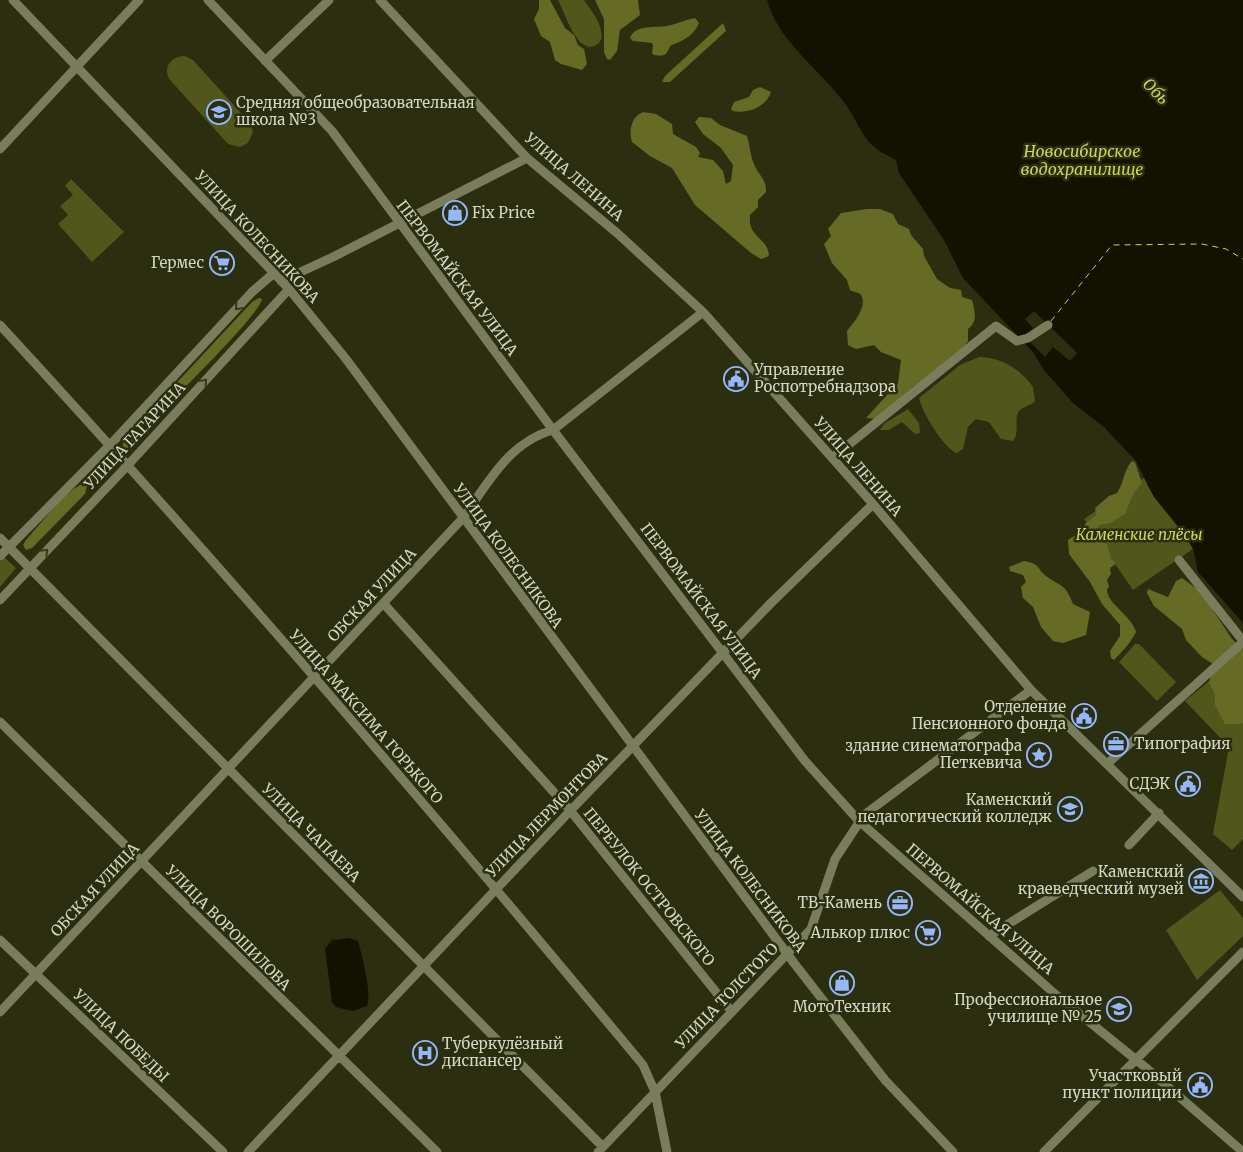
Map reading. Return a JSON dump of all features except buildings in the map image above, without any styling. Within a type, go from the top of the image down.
[{"type":"street","name":"УЛИЦА КОЛЕСНИКОВА","points":[[13,0],[274,273],[346,359],[787,954],[885,1080],[953,1152]]},
{"type":"street","points":[[0,149],[140,0]]},
{"type":"street","name":"ПЕРВОМАЙСКАЯ УЛИЦА","points":[[208,0],[332,131],[553,430],[723,654],[805,761],[859,822],[1055,994],[1243,1152]]},
{"type":"street","points":[[265,61],[329,0]]},
{"type":"street","name":"УЛИЦА ЛЕНИНА","points":[[380,0],[527,158],[617,233],[703,312],[873,504],[1031,690],[1108,763],[1243,897]]},
{"type":"street","points":[[281,281],[527,158]]},
{"type":"street","name":"УЛИЦА ГАГАРИНА","points":[[0,556],[110,445],[252,292],[274,273]]},
{"type":"street","name":"УЛИЦА ГАГАРИНА","points":[[0,600],[128,465],[288,289]]},
{"type":"street","name":"ОБСКАЯ УЛИЦА","points":[[0,1012],[463,518],[511,452],[526,440],[553,430],[703,312]]},
{"type":"street","points":[[832,458],[996,326],[1018,341],[1028,338],[1048,324]]},
{"type":"street","name":"УЛИЦА МАКСИМА ГОРЬКОГО","points":[[0,325],[128,465],[314,677],[497,888],[643,1065],[655,1092],[667,1152]]},
{"type":"street","name":"УЛИЦА ЛЕРМОНТОВА","points":[[248,1152],[570,811],[771,603],[873,504]]},
{"type":"street","name":"УЛИЦА ЧАПАЕВА","points":[[0,538],[424,965],[600,1149]]},
{"type":"street","points":[[1108,763],[1243,642],[1178,560]]},
{"type":"street","name":"ПЕРЕУЛОК ОСТРОВСКОГО","points":[[384,604],[570,811],[732,1012]]},
{"type":"street","name":"УЛИЦА ТОЛСТОГО","points":[[600,1149],[811,929],[835,859],[864,815],[1031,690]]},
{"type":"street","name":"УЛИЦА ВОРОШИЛОВА","points":[[0,722],[437,1152]]},
{"type":"street","points":[[1129,846],[1159,813]]},
{"type":"street","points":[[989,936],[1093,871]]},
{"type":"street","name":"УЛИЦА ПОБЕДЫ","points":[[0,940],[223,1152]]},
{"type":"street","points":[[1044,1152],[1134,1059],[1243,952]]},
{"type":"green space","points":[[539,0],[550,0],[565,28],[574,35],[578,45],[584,49],[587,64],[582,70],[561,64],[555,60],[550,42],[541,36],[534,19],[539,9]]},
{"type":"green space","points":[[558,0],[584,0],[600,27],[602,36],[596,46],[584,45],[580,42],[570,27]]},
{"type":"green space","points":[[595,0],[638,0],[640,15],[620,30],[617,51],[610,60],[607,59],[604,52],[604,19]]},
{"type":"green space","points":[[695,18],[699,23],[691,35],[670,46],[666,53],[660,56],[652,53],[652,43],[633,41],[630,38],[636,30],[667,26]]},
{"type":"green space","points":[[723,23],[726,31],[670,82],[662,82],[665,76]]},
{"type":"green space","points":[[185,56],[193,60],[250,123],[253,132],[248,143],[240,147],[228,144],[170,80],[167,71],[169,64],[176,58]]},
{"type":"green space","points":[[760,87],[771,92],[765,102],[750,110],[739,112],[731,109],[734,102],[749,97],[753,90]]},
{"type":"green space","points":[[643,112],[656,114],[672,124],[673,134],[696,147],[700,153],[698,157],[713,160],[723,171],[726,184],[731,181],[733,165],[721,148],[703,134],[695,122],[699,117],[711,118],[720,125],[747,136],[753,161],[764,180],[766,188],[766,192],[758,200],[758,207],[750,215],[750,222],[754,233],[765,244],[769,255],[767,257],[761,259],[751,253],[695,205],[672,168],[650,156],[632,142],[630,133],[632,124],[636,117]]},
{"type":"green space","points":[[71,179],[124,232],[92,262],[58,224],[68,215],[60,206],[73,195],[65,186]]},
{"type":"green space","points":[[880,209],[893,214],[898,224],[909,229],[911,235],[923,249],[924,256],[937,279],[950,288],[961,290],[962,297],[972,300],[975,316],[973,323],[968,329],[968,341],[964,347],[949,358],[928,379],[914,386],[877,419],[866,418],[898,383],[901,360],[881,352],[874,345],[856,349],[848,345],[847,331],[859,314],[863,299],[860,294],[850,290],[847,280],[832,263],[824,244],[831,236],[828,229],[841,213]]},
{"type":"green space","points":[[259,298],[262,299],[246,323],[213,359],[152,420],[146,423],[140,422],[252,302]]},
{"type":"green space","points":[[979,357],[995,359],[1016,370],[1033,387],[1035,401],[1021,409],[1018,413],[1016,434],[1013,441],[1001,439],[989,422],[976,419],[968,427],[963,449],[957,453],[940,438],[924,412],[919,398],[960,365]]},
{"type":"green space","points":[[908,409],[919,423],[920,433],[915,434],[902,422],[889,430],[880,430],[885,423]]},
{"type":"green space","points":[[134,431],[137,433],[130,448],[123,450],[123,438]]},
{"type":"green space","points":[[1132,461],[1135,462],[1142,483],[1133,494],[1125,514],[1110,523],[1099,525],[1094,539],[1107,544],[1111,558],[1116,564],[1110,568],[1111,574],[1107,580],[1108,594],[1115,605],[1130,620],[1136,632],[1114,660],[1111,658],[1110,651],[1120,636],[1120,625],[1102,604],[1090,582],[1069,554],[1068,540],[1074,536],[1082,537],[1085,524],[1096,515],[1095,508],[1109,496],[1117,493],[1127,468]]},
{"type":"green space","name":"Каменские плёсы","points":[[1144,478],[1154,497],[1193,549],[1133,590],[1084,519]]},
{"type":"green space","points":[[88,482],[85,494],[32,548],[26,550],[23,545],[26,540],[55,506],[81,484]]},
{"type":"green space","points":[[4,557],[16,568],[0,587],[0,562]]},
{"type":"green space","points":[[1024,561],[1036,565],[1046,576],[1065,589],[1073,604],[1090,612],[1086,635],[1063,643],[1053,641],[1041,627],[1033,607],[1023,598],[1021,587],[1026,582],[1023,575],[1010,571],[1009,567]]},
{"type":"green space","points":[[1182,578],[1201,592],[1232,639],[1243,649],[1243,723],[1241,724],[1225,724],[1215,705],[1215,694],[1209,683],[1213,664],[1202,657],[1186,640],[1182,629],[1154,606],[1147,593],[1148,589],[1168,597],[1176,581]]},
{"type":"green space","points":[[1135,644],[1139,644],[1176,682],[1157,701],[1119,662]]},
{"type":"green space","points":[[1243,653],[1243,839],[1232,850],[1213,834],[1229,747],[1185,701]]},
{"type":"green space","points":[[1220,890],[1243,918],[1243,936],[1197,980],[1166,930]]},
{"type":"water","name":"Новосибирское водохранилище","points":[[767,0],[1243,0],[1243,623],[1198,572],[1193,549],[1185,534],[1154,497],[1136,461],[1104,427],[1073,403],[1044,370],[1033,352],[963,278],[944,240],[899,173],[896,160],[882,153],[870,143],[843,101],[789,41],[772,15]]},
{"type":"water","points":[[349,938],[358,941],[366,974],[368,992],[367,1006],[353,1011],[336,1007],[332,1002],[325,949],[332,940]]},
{"type":"pier","points":[[1034,311],[1077,353],[1070,361],[1053,347],[1045,357],[1027,339],[1033,328],[1025,319]]},
{"type":"ferry route","points":[[1051,321],[1112,245],[1202,244],[1226,249],[1243,259]]},
{"type":"place","name":"Средняя общеобразовательная школа №3","points":[[219,112]]},
{"type":"place","name":"Fix Price","points":[[455,213]]},
{"type":"place","name":"Гермес","points":[[222,263]]},
{"type":"place","name":"Управление Роспотребнадзора","points":[[736,379]]},
{"type":"place","name":"Отделение Пенсионного фонда","points":[[1084,716]]},
{"type":"place","name":"Типография","points":[[1116,744]]},
{"type":"place","name":"здание синематографа Петкевича","points":[[1039,755]]},
{"type":"place","name":"СДЭК","points":[[1188,784]]},
{"type":"place","name":"Каменский педагогический колледж","points":[[1070,809]]},
{"type":"place","name":"Каменский краеведческий музей","points":[[1201,881]]},
{"type":"place","name":"ТВ-Камень","points":[[900,903]]},
{"type":"place","name":"Алькор плюс","points":[[928,933]]},
{"type":"place","name":"МотоТехник","points":[[842,983]]},
{"type":"place","name":"Профессиональное училище № 25","points":[[1119,1009]]},
{"type":"place","name":"Туберкулёзный диспансер","points":[[425,1053]]},
{"type":"place","name":"Участковый пункт полиции","points":[[1200,1085]]},
{"type":"water label","name":"Обь","points":[[1156,91]]}]
